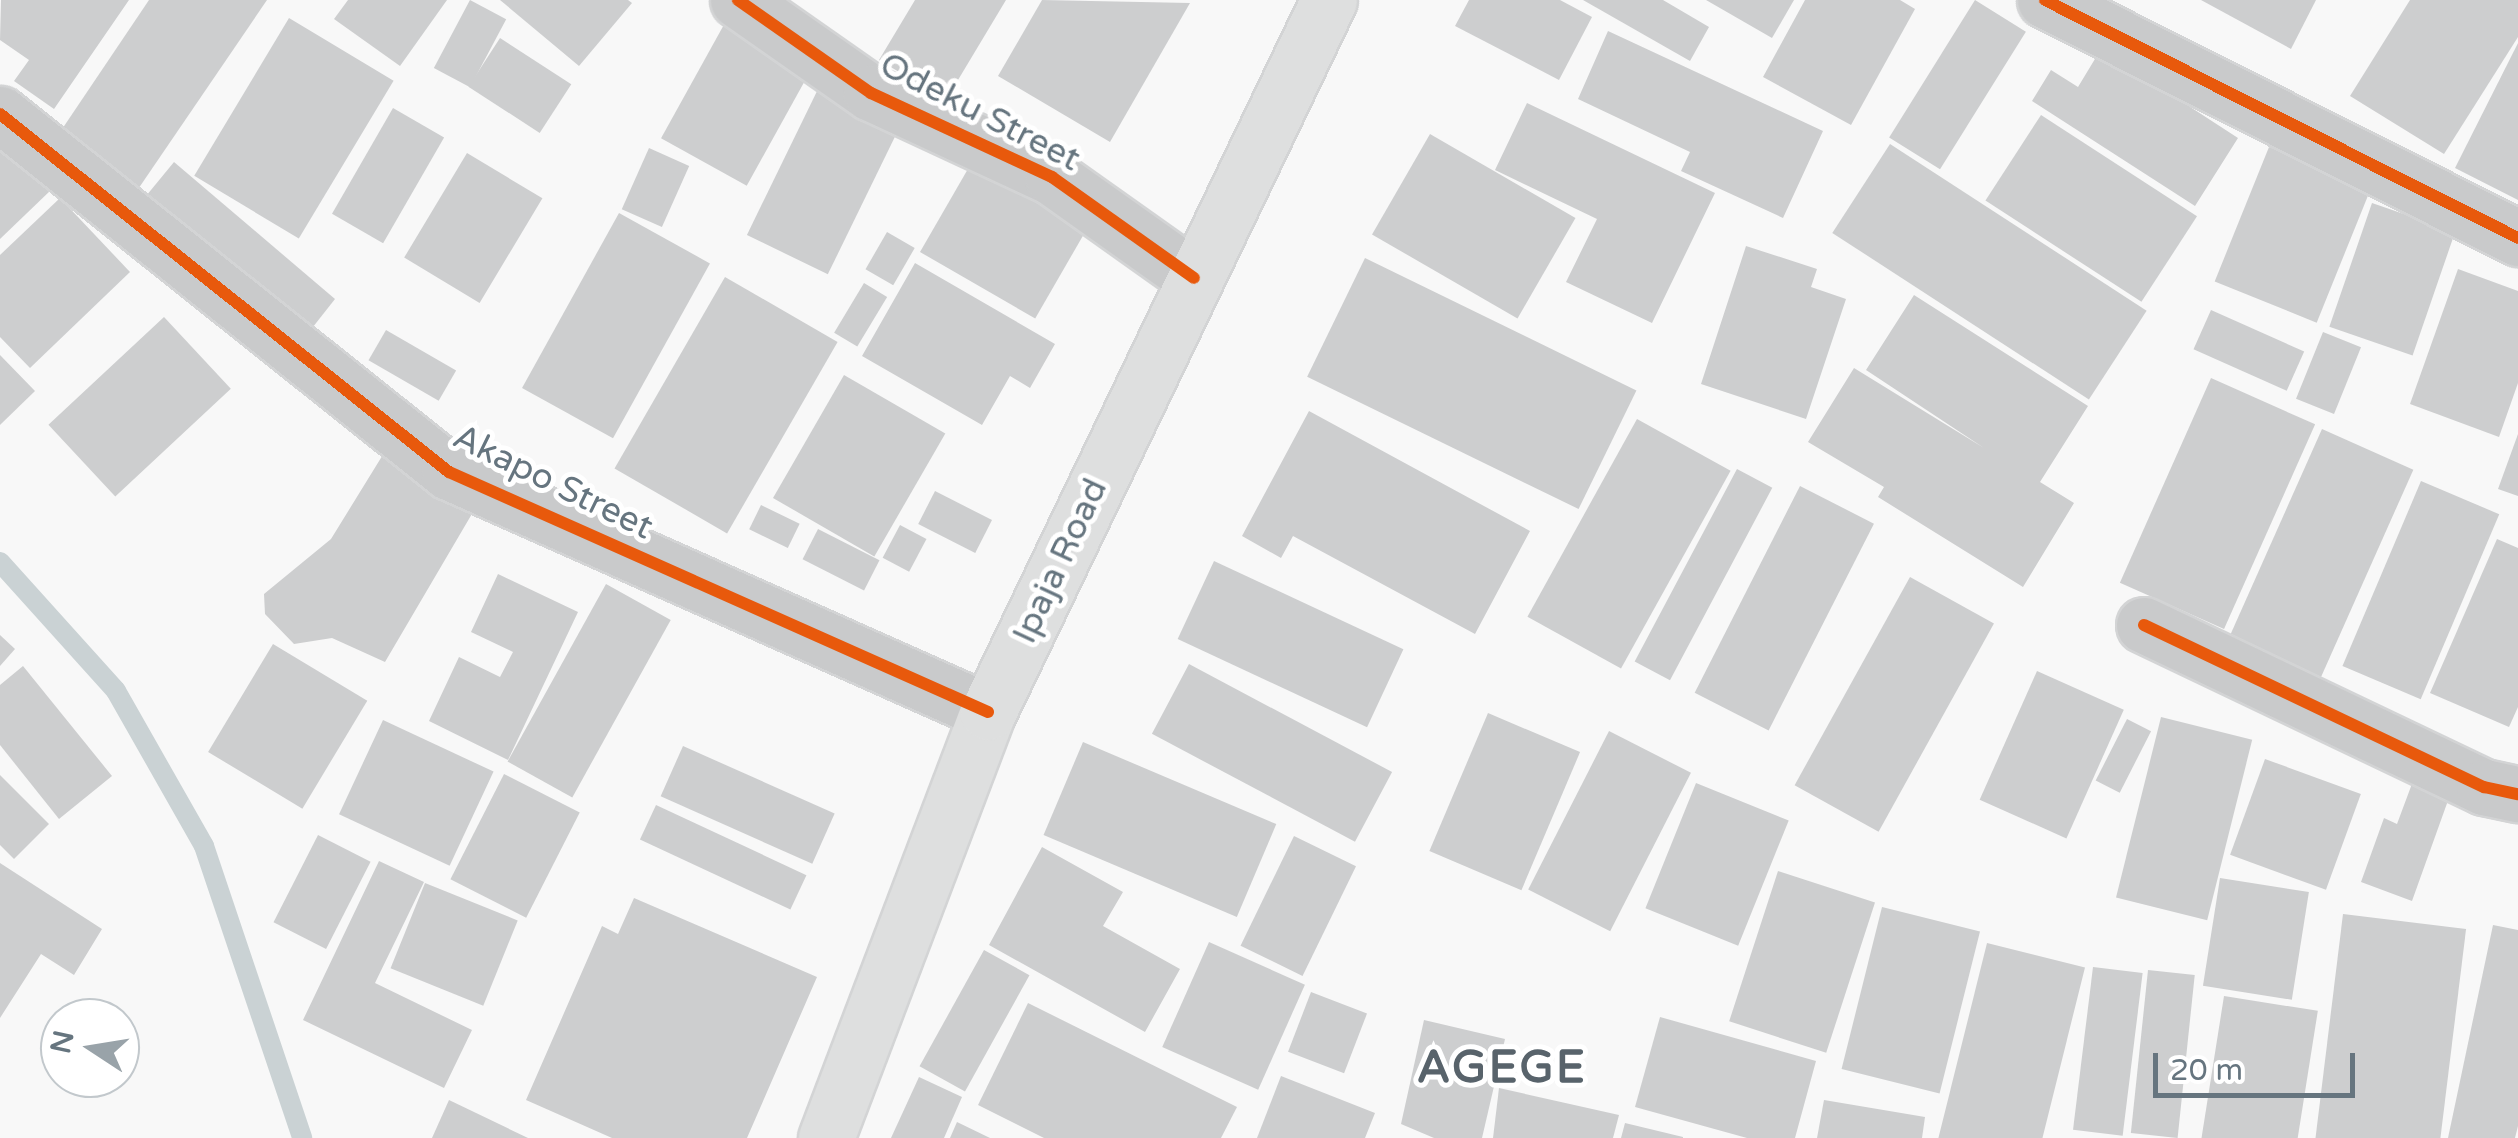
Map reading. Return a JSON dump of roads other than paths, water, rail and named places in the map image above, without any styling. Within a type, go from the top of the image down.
[{"type":"main road","name":"Ipaja Road","points":[[826,1138],[988,712],[1328,0]]},
{"type":"street","name":"Odeku Street","points":[[738,0],[871,93],[1052,177],[1194,278]]},
{"type":"street","points":[[2045,0],[2518,238]]},
{"type":"street","name":"Akapo Street","points":[[0,114],[449,472],[988,712]]},
{"type":"street","points":[[2144,625],[2484,787],[2518,794]]},
{"type":"waterway","points":[[0,562],[116,691],[204,846],[302,1138]]},
{"type":"district","name":"AGEGE","points":[[1502,1069]]}]
